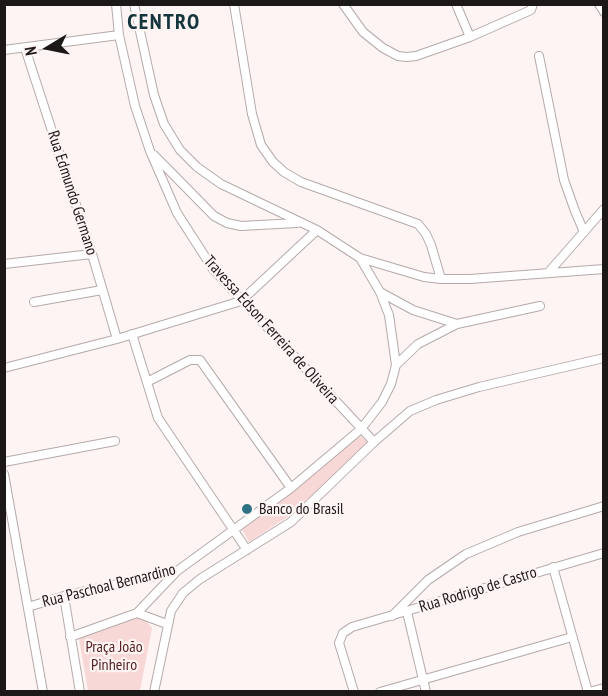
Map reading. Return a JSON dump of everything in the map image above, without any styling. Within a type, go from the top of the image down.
[{"type":"street","name":"Travessa Edson Ferreira de Oliveira","points":[[116,4],[119,35],[135,106],[150,150],[177,213],[213,269],[374,442]]},
{"type":"street","points":[[134,4],[154,95],[164,124],[180,150],[197,167],[221,184],[317,230],[360,258],[424,277],[470,279],[603,269]]},
{"type":"street","points":[[234,4],[252,114],[261,145],[273,162],[301,182],[418,224],[431,245],[441,279]]},
{"type":"street","points":[[456,4],[470,37]]},
{"type":"street","points":[[347,6],[363,32],[382,48],[398,56],[416,56],[470,37],[531,10],[533,4]]},
{"type":"street","points":[[599,4],[603,12]]},
{"type":"street","points":[[4,50],[119,35]]},
{"type":"street","name":"Rua Edmundo Germano","points":[[25,48],[117,339]]},
{"type":"street","points":[[539,56],[564,180],[584,232]]},
{"type":"street","points":[[150,150],[214,216],[226,223],[241,226],[299,223]]},
{"type":"street","points":[[548,273],[603,209]]},
{"type":"street","points":[[4,368],[117,339],[242,301],[317,230]]},
{"type":"street","points":[[4,264],[92,254]]},
{"type":"street","points":[[360,258],[380,292],[389,315],[396,364]]},
{"type":"street","points":[[34,302],[102,290]]},
{"type":"street","points":[[380,292],[413,310],[457,324]]},
{"type":"street","points":[[396,364],[418,345],[457,324],[540,306]]},
{"type":"street","points":[[132,334],[158,418],[247,550]]},
{"type":"street","name":"Rua Paschoal Bernardino","points":[[167,624],[171,611],[183,593],[200,579],[291,522],[398,420],[421,405],[479,387],[603,358]]},
{"type":"street","points":[[147,382],[171,369],[196,359],[200,360],[291,488]]},
{"type":"street","name":"Rua Paschoal Bernardino","points":[[28,607],[64,596],[177,571],[291,488],[361,429],[382,402],[395,373],[396,364]]},
{"type":"street","points":[[4,462],[115,441]]},
{"type":"street","points":[[4,474],[43,692]]},
{"type":"street","points":[[390,617],[428,580],[466,554],[518,532],[603,506]]},
{"type":"street","name":"Rua Rodrigo de Castro","points":[[354,692],[339,643],[343,633],[352,627],[603,553]]},
{"type":"street","points":[[553,567],[589,692],[603,688]]},
{"type":"street","points":[[70,637],[137,613],[177,571]]},
{"type":"street","points":[[64,596],[80,692]]},
{"type":"street","points":[[407,612],[426,692]]},
{"type":"street","points":[[137,613],[167,624],[154,692]]},
{"type":"street","points":[[380,692],[572,637]]},
{"type":"green space","points":[[358,434],[369,444],[290,515],[249,542],[241,528]]},
{"type":"green space","name":"Praça João Pinheiro","points":[[134,617],[143,617],[152,628],[140,691],[88,691],[78,633]]},
{"type":"place","name":"Banco do Brasil","points":[[247,509]]},
{"type":"district","name":"CENTRO","points":[[164,23]]}]
